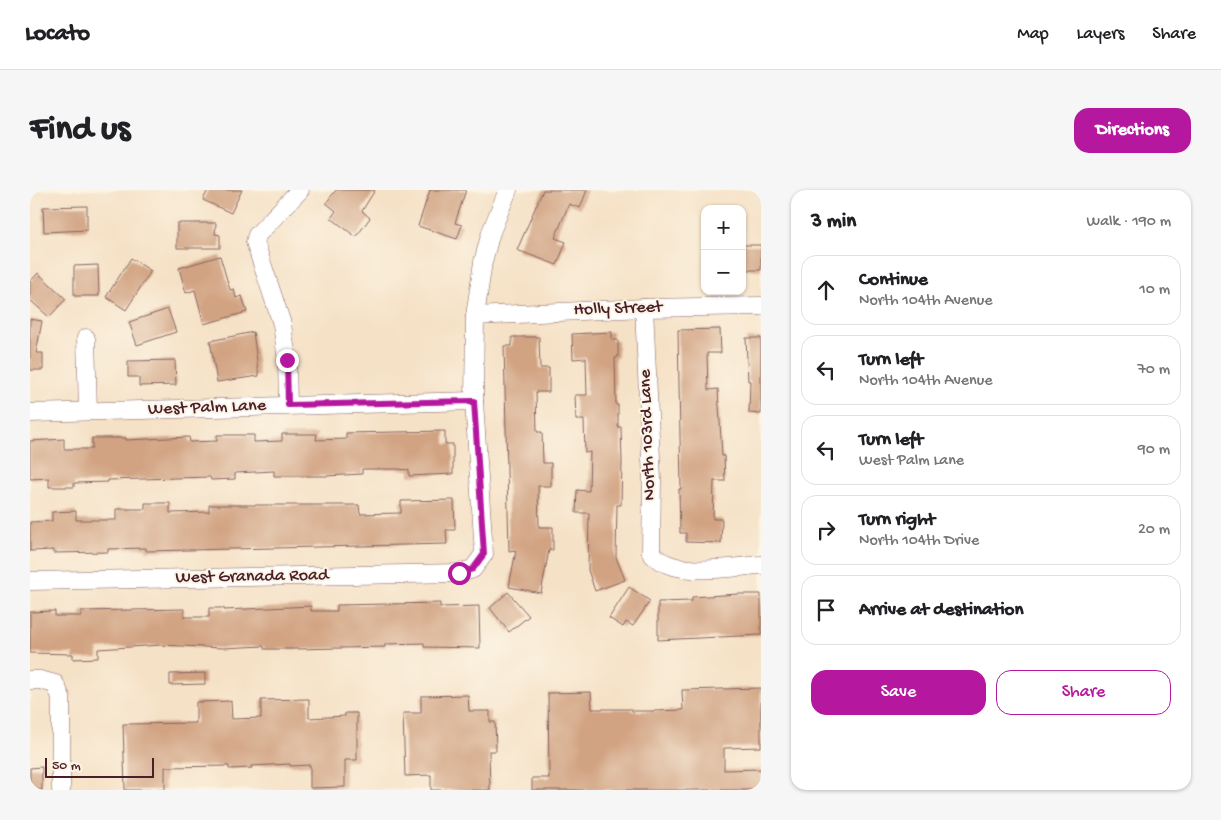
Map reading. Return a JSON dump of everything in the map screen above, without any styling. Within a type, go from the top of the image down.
[{"type":"street","points":[[288,405],[287,360],[282,324],[255,242],[258,235],[300,190]]},
{"type":"street","points":[[474,401],[474,316],[483,262],[491,232],[508,190]]},
{"type":"street","name":"Holly Street","points":[[474,316],[644,308],[761,306]]},
{"type":"street","name":"North 103rd Lane","points":[[644,308],[652,480],[651,553],[668,566],[683,569],[761,565]]},
{"type":"street","points":[[86,338],[88,411]]},
{"type":"street","name":"West Palm Lane","points":[[30,412],[474,401]]},
{"type":"street","name":"West Granada Road","points":[[30,581],[459,573],[473,569],[484,554],[474,401]]},
{"type":"street","points":[[30,680],[40,680],[55,684],[61,697],[61,790]]},
{"type":"building","points":[[208,190],[242,190],[231,213],[203,200]]},
{"type":"building","points":[[336,190],[375,190],[362,211],[370,218],[356,237],[331,218],[336,211],[326,203]]},
{"type":"building","points":[[430,190],[466,190],[455,223],[462,225],[457,239],[418,226]]},
{"type":"building","points":[[543,190],[587,190],[580,208],[569,204],[555,238],[566,242],[557,265],[517,250]]},
{"type":"building","points":[[87,206],[87,230],[44,232],[43,207]]},
{"type":"building","points":[[177,223],[216,223],[215,234],[220,235],[220,248],[177,248]]},
{"type":"building","points":[[746,245],[761,245],[761,270],[746,270]]},
{"type":"building","points":[[220,256],[230,290],[234,289],[236,298],[242,296],[247,312],[204,324],[195,290],[186,293],[179,268]]},
{"type":"building","points":[[131,258],[151,271],[126,310],[106,297]]},
{"type":"building","points":[[98,265],[99,296],[74,296],[74,266]]},
{"type":"building","points":[[38,273],[66,299],[49,317],[30,300],[30,282]]},
{"type":"building","points":[[168,309],[176,332],[137,345],[129,322]]},
{"type":"building","points":[[30,319],[42,321],[36,353],[43,353],[43,370],[30,370]]},
{"type":"building","points":[[720,329],[721,353],[707,353],[708,390],[718,389],[722,456],[724,456],[725,481],[714,481],[713,519],[722,519],[721,543],[686,542],[686,533],[680,533],[678,330]]},
{"type":"building","points":[[253,332],[259,376],[217,382],[210,341]]},
{"type":"building","points":[[612,332],[612,340],[618,340],[618,357],[615,358],[616,405],[618,405],[618,427],[621,427],[622,461],[621,505],[617,505],[616,557],[625,580],[595,591],[588,570],[589,513],[576,513],[577,490],[589,491],[590,452],[585,453],[584,420],[576,420],[575,395],[587,395],[586,358],[573,359],[572,334]]},
{"type":"building","points":[[512,337],[539,337],[540,368],[549,368],[549,392],[536,392],[537,432],[542,432],[543,463],[551,463],[551,486],[538,486],[539,527],[553,527],[553,550],[549,550],[541,593],[509,587],[516,550],[509,551],[504,346],[512,346]]},
{"type":"building","points":[[746,338],[761,338],[761,414],[749,413],[750,381],[748,381]]},
{"type":"building","points":[[175,360],[176,385],[139,386],[139,377],[128,377],[128,361]]},
{"type":"building","points":[[445,431],[445,444],[453,444],[453,474],[409,476],[409,470],[362,469],[362,474],[274,476],[274,471],[235,473],[235,479],[211,480],[210,477],[108,480],[108,482],[74,483],[74,487],[49,487],[49,478],[30,479],[30,441],[64,439],[64,449],[92,449],[92,438],[126,438],[126,440],[189,437],[190,442],[217,441],[217,435],[254,435],[254,442],[282,441],[282,434],[317,434],[316,440],[346,439],[346,433]]},
{"type":"building","points":[[454,500],[455,530],[446,530],[447,544],[146,551],[146,548],[108,549],[108,552],[53,553],[53,550],[30,551],[30,522],[52,521],[52,512],[76,511],[76,520],[116,520],[116,509],[145,509],[145,503],[170,503],[170,513],[209,512],[209,505],[359,505],[360,514],[401,513],[401,501]]},
{"type":"building","points":[[629,587],[650,601],[633,626],[626,622],[623,627],[609,618]]},
{"type":"building","points":[[508,592],[529,616],[509,632],[490,608]]},
{"type":"building","points":[[761,594],[761,635],[658,640],[658,602],[692,601],[692,597]]},
{"type":"building","points":[[440,603],[440,607],[479,606],[480,648],[424,647],[424,643],[385,644],[385,647],[297,649],[264,649],[264,646],[223,648],[161,645],[98,649],[98,658],[73,659],[73,654],[30,653],[30,612],[55,611],[55,616],[81,616],[81,611],[184,609],[184,617],[209,617],[209,608],[224,608],[224,610],[311,606],[311,611],[337,611],[337,605]]},
{"type":"building","points":[[205,673],[205,684],[170,685],[170,674]]},
{"type":"building","points":[[761,688],[761,747],[724,748],[724,770],[761,769],[761,790],[532,790],[532,778],[549,778],[548,693],[591,692],[592,709],[655,711],[683,710],[682,690]]},
{"type":"building","points":[[468,695],[469,711],[490,711],[490,722],[495,722],[496,751],[489,751],[490,790],[431,790],[431,775],[405,776],[403,713],[421,713],[421,696]]},
{"type":"building","points":[[309,699],[309,718],[345,716],[345,713],[357,713],[357,760],[345,760],[345,787],[310,788],[310,765],[290,766],[290,764],[229,769],[229,766],[165,767],[165,790],[125,790],[123,724],[196,723],[196,702],[231,701],[232,719],[261,718],[261,700]]},
{"type":"building","points":[[42,767],[42,790],[30,790],[30,768]]},
{"type":"route","points":[[287,360],[288,405],[474,401],[484,554],[473,569],[459,573]]}]
